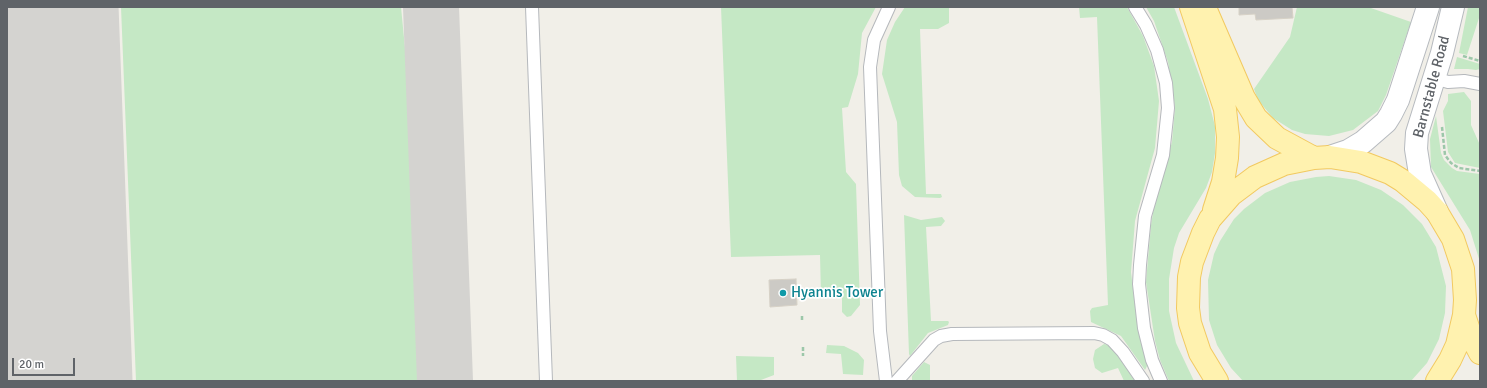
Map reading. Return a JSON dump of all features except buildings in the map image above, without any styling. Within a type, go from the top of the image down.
[{"type":"main road","points":[[1191,7],[1225,109],[1228,137],[1228,158],[1223,182],[1210,219],[1192,262],[1188,292],[1190,323],[1200,353],[1217,381]]},
{"type":"main road","points":[[1205,7],[1244,98],[1256,118],[1277,138],[1322,158]]},
{"type":"main road","name":"Barnstable Road","points":[[1322,158],[1348,151],[1363,142],[1380,128],[1391,114],[1398,100],[1428,7]]},
{"type":"main road","name":"Barnstable Road","points":[[1437,212],[1420,174],[1416,149],[1417,133],[1434,78],[1453,7]]},
{"type":"main road","points":[[1210,219],[1230,195],[1255,177],[1284,164],[1322,158],[1361,162],[1390,173],[1416,190],[1437,212],[1453,239],[1463,269],[1466,300],[1464,315],[1457,345],[1437,381]]},
{"type":"main road","points":[[1464,315],[1471,336],[1480,353]]},
{"type":"lane","points":[[532,7],[546,381]]},
{"type":"lane","points":[[886,381],[880,331],[870,67],[874,40],[889,7]]},
{"type":"lane","points":[[1135,7],[1146,25],[1157,50],[1166,83],[1168,108],[1163,155],[1145,216],[1139,284],[1144,328],[1152,360],[1161,381]]},
{"type":"lane","points":[[1434,78],[1448,82],[1464,81],[1480,84]]},
{"type":"lane","points":[[897,381],[934,340],[941,336],[952,334],[1094,333],[1103,335],[1112,340],[1123,352],[1142,381]]},
{"type":"path","points":[[1462,56],[1480,61]]},
{"type":"path","points":[[1441,122],[1444,150],[1448,159],[1459,168],[1480,171]]},
{"type":"path","points":[[802,316],[802,322]]},
{"type":"path","points":[[803,347],[803,356]]},
{"type":"green space","points":[[121,7],[401,7],[411,110],[420,381],[136,381]]},
{"type":"green space","points":[[721,7],[876,7],[862,33],[858,74],[848,107],[842,108],[846,172],[856,184],[860,305],[851,316],[847,317],[842,312],[842,295],[821,296],[820,255],[731,257]]},
{"type":"green space","points":[[905,7],[949,7],[949,23],[938,29],[920,29],[926,194],[941,194],[942,197],[940,198],[915,197],[902,186],[899,175],[897,122],[882,74],[887,40],[895,22]]},
{"type":"green space","points":[[1079,7],[1127,7],[1143,36],[1154,66],[1159,101],[1155,148],[1135,221],[1131,272],[1138,330],[1148,364],[1145,370],[1121,336],[1091,322],[1090,311],[1092,308],[1108,305],[1097,17],[1080,18]]},
{"type":"green space","points":[[1146,7],[1174,7],[1208,99],[1215,126],[1215,153],[1212,172],[1206,188],[1179,233],[1174,248],[1169,279],[1169,311],[1176,343],[1194,381],[1169,381],[1160,360],[1155,341],[1146,282],[1151,225],[1155,200],[1172,142],[1175,107],[1168,62],[1154,21]]},
{"type":"green space","points":[[1297,7],[1368,7],[1411,22],[1386,95],[1378,111],[1353,130],[1329,136],[1305,134],[1292,130],[1273,118],[1258,100],[1254,89],[1290,37]]},
{"type":"green space","points":[[1468,7],[1480,7],[1480,15],[1467,55],[1459,53]]},
{"type":"green space","points":[[1457,57],[1480,64],[1480,69],[1454,69]]},
{"type":"green space","points":[[1464,92],[1471,101],[1471,125],[1480,145],[1480,168],[1455,163],[1448,152],[1443,111],[1448,101],[1448,94]]},
{"type":"green space","points":[[1436,116],[1441,153],[1444,160],[1457,171],[1480,174],[1480,262],[1470,230],[1431,167],[1430,139]]},
{"type":"green space","points":[[1329,176],[1356,180],[1381,190],[1403,205],[1422,224],[1436,247],[1446,286],[1445,313],[1439,339],[1427,363],[1411,381],[1243,381],[1231,368],[1217,345],[1209,320],[1208,280],[1214,254],[1220,241],[1234,219],[1244,209],[1265,193],[1290,182]]},
{"type":"green space","points":[[904,215],[921,220],[942,217],[945,221],[941,226],[926,227],[931,321],[949,322],[948,325],[928,333],[910,356],[909,354]]},
{"type":"green space","points":[[1104,344],[1108,345],[1117,354],[1135,381],[1124,381],[1118,368],[1102,373],[1095,368],[1093,359],[1095,350]]},
{"type":"green space","points":[[827,345],[844,346],[858,353],[864,360],[863,375],[843,374],[841,354],[826,353]]},
{"type":"green space","points":[[736,356],[774,357],[774,375],[761,380],[737,381]]},
{"type":"green space","points":[[924,362],[930,365],[930,381],[912,381],[912,376]]},
{"type":"taxiway","points":[[431,7],[445,381]]},
{"type":"runway","points":[[48,7],[62,381]]},
{"type":"place","name":"Hyannis Tower","points":[[783,293]]}]
